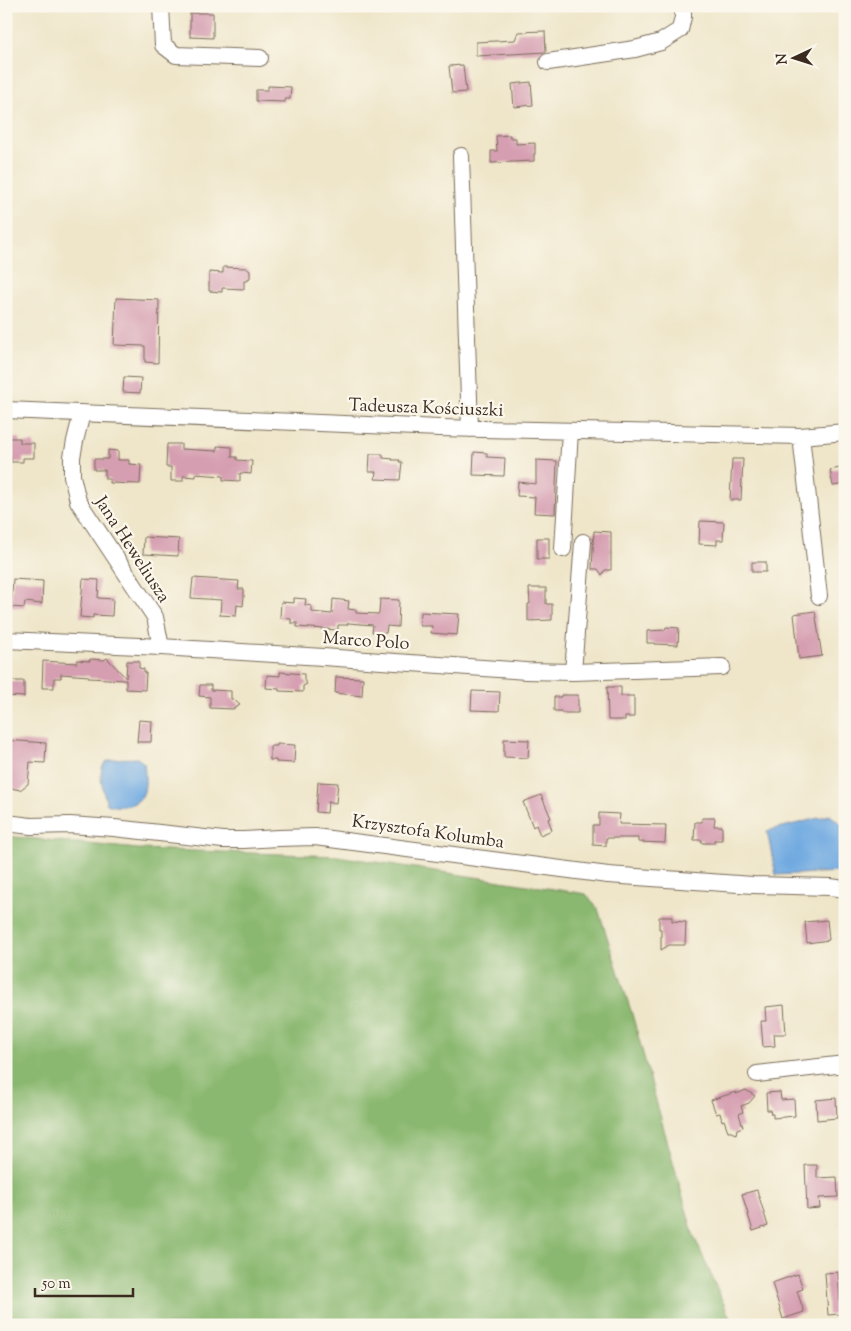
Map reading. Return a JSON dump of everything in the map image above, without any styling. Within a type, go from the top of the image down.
[{"type":"street","points":[[161,6],[163,45],[176,55],[260,58]]},
{"type":"street","points":[[548,62],[635,49],[661,42],[680,30],[683,6]]},
{"type":"street","points":[[462,156],[470,429]]},
{"type":"street","name":"Tadeusza Kościuszki","points":[[6,410],[470,429],[801,436],[845,432]]},
{"type":"street","name":"Jana Heweliusza","points":[[82,413],[74,441],[72,457],[72,476],[78,501],[154,617],[161,647]]},
{"type":"street","points":[[563,549],[570,431]]},
{"type":"street","points":[[801,436],[819,596]]},
{"type":"street","points":[[573,672],[583,542]]},
{"type":"street","name":"Marco Polo","points":[[6,640],[161,647],[526,671],[573,672],[722,667]]},
{"type":"street","name":"Krzysztofa Kolumba","points":[[6,823],[31,826],[70,825],[114,828],[223,840],[315,837],[608,875],[845,889]]},
{"type":"street","points":[[757,1074],[845,1064]]},
{"type":"green space","points":[[6,836],[138,849],[337,856],[586,894],[598,909],[632,1014],[693,1234],[733,1325],[6,1325]]},
{"type":"water","points":[[137,758],[144,763],[145,784],[142,796],[139,800],[129,805],[117,806],[107,804],[101,776],[103,766],[106,762],[113,759]]},
{"type":"water","points":[[830,815],[843,826],[845,865],[839,872],[776,875],[767,831]]},
{"type":"building","points":[[190,13],[213,13],[213,38],[190,37]]},
{"type":"building","points":[[545,31],[546,52],[476,56],[476,42],[515,40],[518,32]]},
{"type":"building","points":[[463,65],[466,92],[452,93],[449,66]]},
{"type":"building","points":[[531,82],[533,105],[514,107],[512,84]]},
{"type":"building","points":[[268,86],[291,87],[290,99],[285,99],[285,102],[256,101],[256,90],[268,90]]},
{"type":"building","points":[[510,135],[510,138],[516,138],[516,144],[535,143],[534,161],[491,163],[491,151],[497,151],[496,136]]},
{"type":"building","points":[[223,267],[246,268],[250,271],[250,278],[248,281],[244,281],[244,289],[222,288],[222,292],[209,291],[209,272],[223,273]]},
{"type":"building","points":[[116,298],[159,300],[158,363],[145,362],[145,346],[114,345]]},
{"type":"building","points":[[124,377],[141,378],[140,393],[123,392]]},
{"type":"building","points":[[7,438],[20,438],[20,443],[34,443],[34,458],[23,458],[23,462],[11,462],[11,457],[7,457]]},
{"type":"building","points":[[167,444],[181,444],[181,449],[217,451],[217,446],[232,447],[232,457],[237,457],[237,460],[252,461],[251,474],[240,473],[240,481],[223,480],[223,476],[196,474],[196,477],[183,476],[183,481],[171,481],[171,467],[166,467]]},
{"type":"building","points":[[108,450],[118,451],[118,460],[129,460],[129,464],[141,465],[140,484],[110,483],[110,479],[105,479],[105,470],[94,470],[94,459],[108,459]]},
{"type":"building","points":[[474,452],[487,453],[487,457],[505,458],[504,476],[473,475]]},
{"type":"building","points":[[370,454],[383,454],[383,458],[400,460],[399,462],[402,462],[400,480],[375,479],[376,472],[369,472]]},
{"type":"building","points":[[732,459],[743,459],[741,500],[730,500]]},
{"type":"building","points":[[536,460],[557,461],[555,514],[534,513],[535,497],[517,496],[518,482],[536,484]]},
{"type":"building","points":[[845,467],[845,484],[833,486],[830,470]]},
{"type":"building","points":[[700,521],[724,522],[723,540],[717,540],[717,545],[699,544]]},
{"type":"building","points":[[594,531],[611,532],[611,570],[605,570],[602,575],[598,569],[592,569]]},
{"type":"building","points":[[144,537],[179,539],[178,556],[143,554]]},
{"type":"building","points":[[537,538],[549,538],[549,559],[537,559]]},
{"type":"building","points":[[752,562],[766,562],[766,572],[752,572]]},
{"type":"building","points":[[193,578],[239,581],[238,589],[244,589],[244,596],[243,606],[237,605],[236,616],[220,615],[221,600],[191,598]]},
{"type":"building","points":[[13,579],[43,581],[42,604],[25,602],[24,608],[11,607]]},
{"type":"building","points":[[83,579],[99,580],[98,598],[113,599],[112,616],[93,615],[93,618],[80,617]]},
{"type":"building","points":[[529,588],[546,588],[546,604],[552,604],[552,620],[528,621]]},
{"type":"building","points":[[294,598],[306,599],[305,605],[312,606],[312,612],[332,614],[333,599],[349,601],[348,609],[356,610],[356,613],[379,614],[380,599],[399,600],[398,627],[387,626],[386,633],[372,632],[373,625],[348,623],[347,625],[338,625],[338,630],[297,627],[297,623],[291,623],[291,619],[280,618],[281,602],[294,603]]},
{"type":"building","points":[[815,611],[822,656],[799,659],[794,614]]},
{"type":"building","points":[[421,612],[459,614],[457,635],[431,633],[432,626],[420,626]]},
{"type":"building","points":[[666,627],[679,628],[678,645],[647,643],[647,631],[665,630]]},
{"type":"building","points":[[107,658],[126,678],[127,661],[139,661],[139,668],[144,669],[144,673],[146,673],[145,690],[126,689],[126,680],[61,674],[61,678],[54,678],[54,688],[42,688],[43,661],[77,663],[77,660],[90,661],[90,659],[104,660]]},
{"type":"building","points":[[280,672],[304,674],[304,680],[307,684],[303,686],[303,692],[279,691],[279,689],[266,688],[267,675],[280,676]]},
{"type":"building","points":[[336,677],[363,678],[362,696],[335,693]]},
{"type":"building","points":[[6,681],[24,681],[24,697],[6,696]]},
{"type":"building","points":[[200,685],[211,685],[211,690],[231,691],[231,699],[240,705],[233,709],[210,708],[210,697],[199,696]]},
{"type":"building","points":[[607,687],[621,687],[621,696],[634,696],[634,717],[625,717],[625,720],[608,720]]},
{"type":"building","points":[[472,691],[500,692],[499,711],[471,710]]},
{"type":"building","points":[[561,695],[578,695],[578,713],[554,711],[554,697],[561,697]]},
{"type":"building","points":[[139,720],[152,721],[151,742],[137,742]]},
{"type":"building","points":[[504,739],[529,740],[528,758],[504,757]]},
{"type":"building","points":[[6,740],[46,743],[45,763],[30,762],[28,784],[20,790],[6,787]]},
{"type":"building","points":[[277,744],[295,745],[294,763],[270,760],[270,746],[277,746]]},
{"type":"building","points":[[318,782],[338,783],[336,803],[328,802],[327,813],[316,812]]},
{"type":"building","points":[[541,795],[551,818],[548,819],[552,830],[540,835],[536,825],[533,827],[523,802]]},
{"type":"building","points":[[599,813],[620,814],[619,824],[666,825],[665,843],[638,842],[638,838],[606,838],[606,846],[593,845],[593,825],[599,825]]},
{"type":"building","points":[[702,818],[715,818],[714,826],[722,826],[722,840],[714,840],[714,843],[702,843],[702,840],[694,840],[695,822],[702,822]]},
{"type":"building","points":[[659,917],[672,917],[672,921],[686,922],[685,945],[669,945],[661,950]]},
{"type":"building","points":[[827,920],[829,940],[807,943],[805,922]]},
{"type":"building","points":[[784,1005],[786,1034],[774,1034],[775,1046],[763,1047],[761,1021],[766,1021],[765,1007]]},
{"type":"building","points":[[746,1090],[755,1096],[749,1103],[741,1106],[743,1112],[739,1114],[743,1127],[737,1129],[736,1134],[728,1131],[720,1113],[716,1114],[711,1100]]},
{"type":"building","points":[[780,1092],[781,1100],[794,1099],[795,1116],[773,1118],[770,1110],[767,1110],[766,1093]]},
{"type":"building","points":[[836,1098],[837,1118],[817,1120],[816,1100]]},
{"type":"building","points":[[805,1165],[817,1165],[817,1178],[837,1177],[838,1197],[819,1198],[820,1208],[807,1209]]},
{"type":"building","points":[[757,1190],[768,1226],[753,1231],[742,1194]]},
{"type":"building","points":[[838,1272],[841,1314],[828,1315],[825,1273]]},
{"type":"building","points":[[798,1274],[803,1289],[797,1291],[804,1312],[783,1319],[772,1283]]}]
